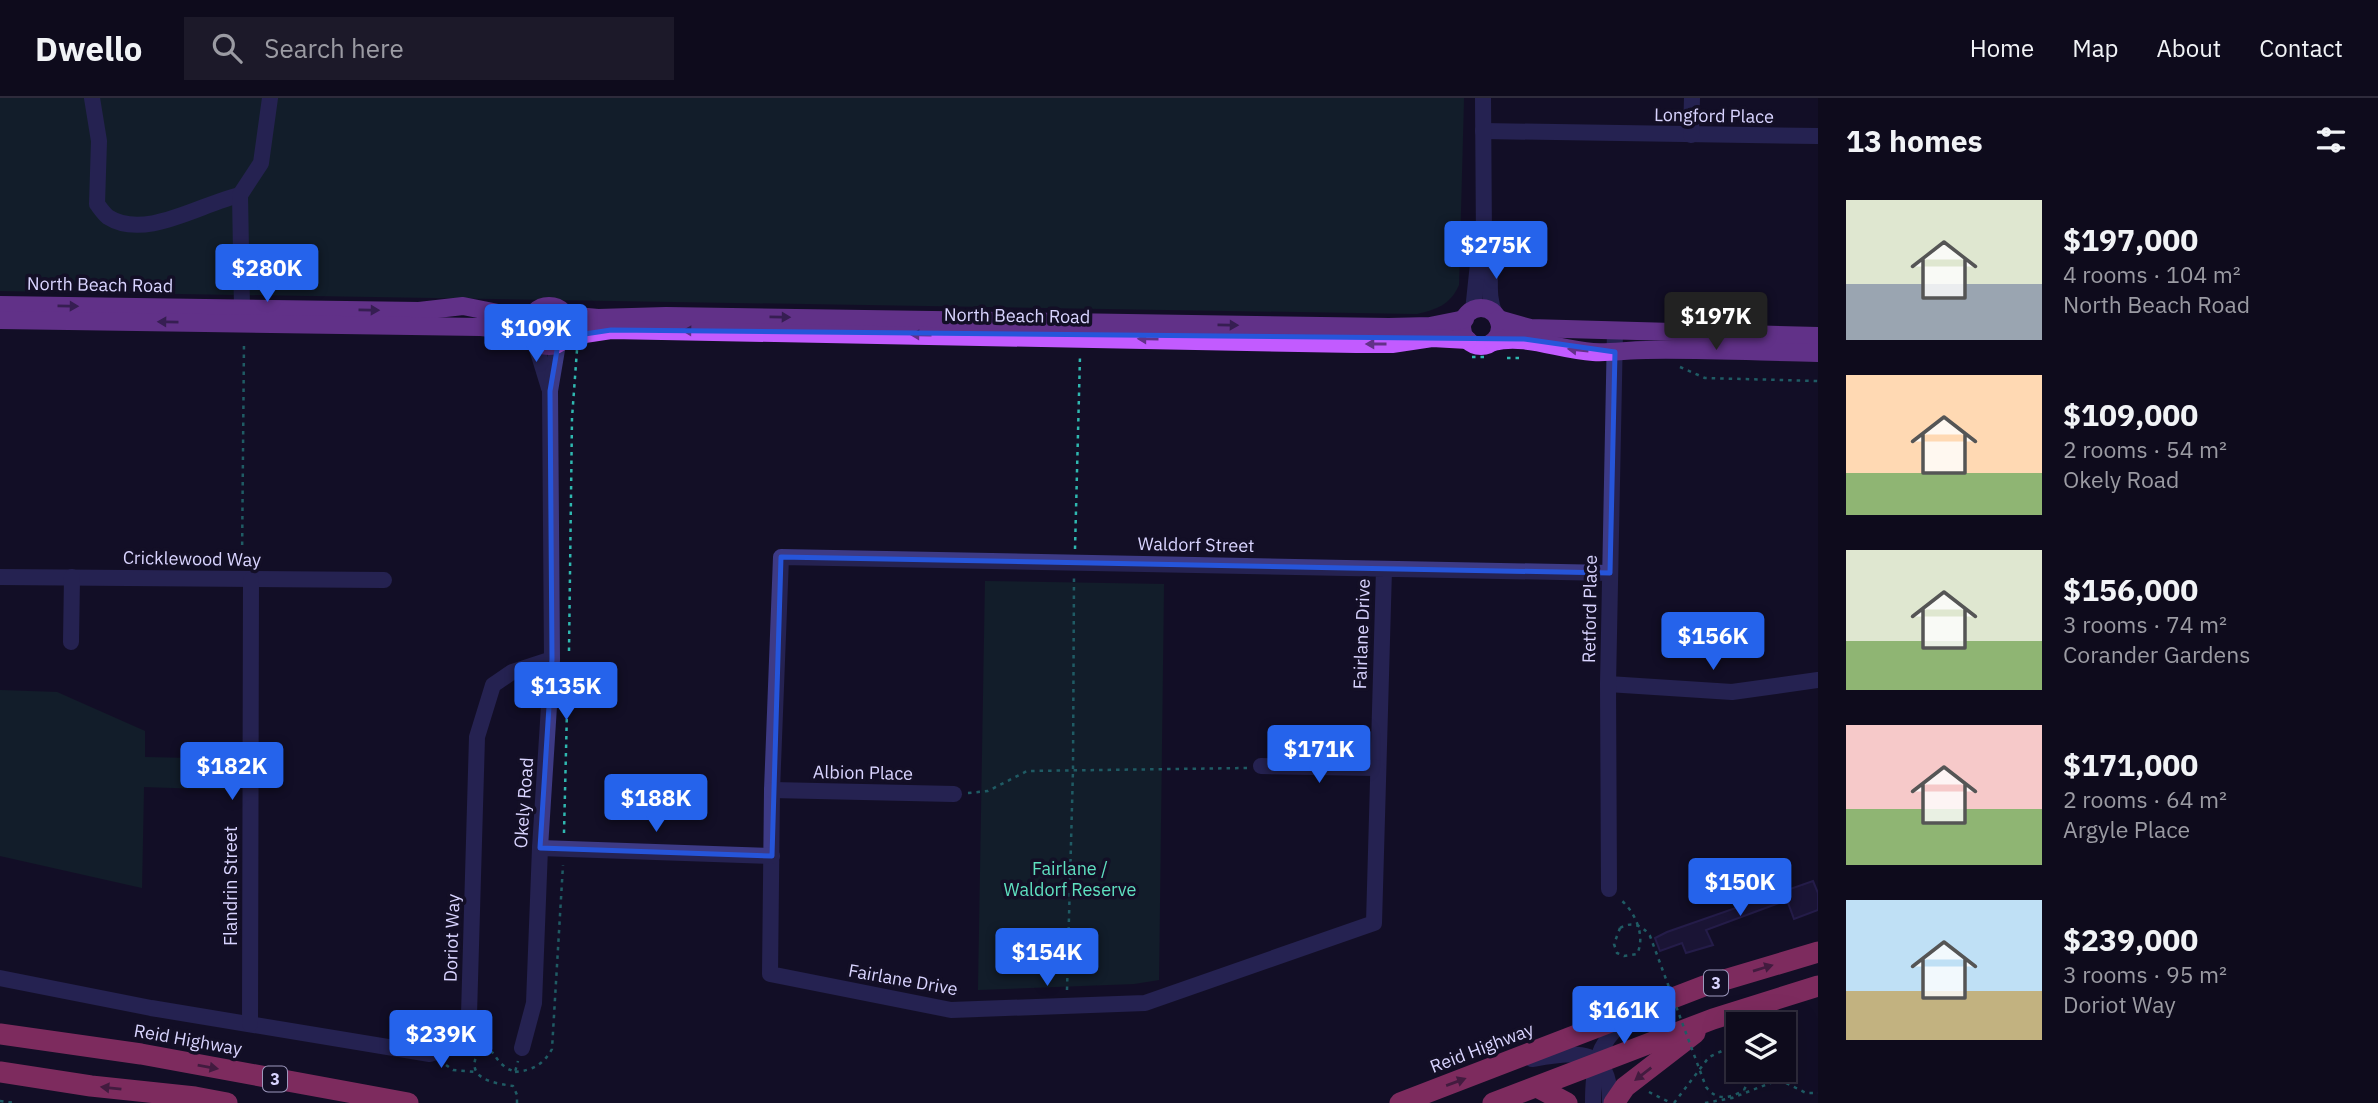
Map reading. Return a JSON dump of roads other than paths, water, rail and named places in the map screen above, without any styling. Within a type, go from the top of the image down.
[{"type":"highway","name":"Reid Highway","points":[[1400,1103],[1513,1062],[1704,986],[1818,952]]},
{"type":"highway","name":"3","points":[[1493,1103],[1536,1087],[1599,1070],[1713,1018],[1818,986]]},
{"type":"highway","points":[[1612,1103],[1625,1087],[1713,1018]]},
{"type":"highway","name":"Reid Highway","points":[[0,1034],[141,1054],[408,1103]]},
{"type":"highway","points":[[0,1072],[228,1103]]},
{"type":"highway","points":[[1536,1087],[1567,1103]]},
{"type":"main road","name":"North Beach Road","points":[[0,305],[418,311],[463,306],[508,315],[534,313]]},
{"type":"main road","points":[[550,306],[565,315],[569,326],[567,343],[545,345],[532,336],[530,322],[534,313],[550,306]]},
{"type":"main road","points":[[1818,335],[1530,328],[1497,317],[1485,309],[1469,315],[1463,330],[1468,340],[1477,346],[1507,339],[1524,339],[1559,348],[1615,352],[1646,350],[1818,353]]},
{"type":"main road","name":"North Beach Road","points":[[565,315],[598,318],[666,316],[1389,327],[1430,326],[1469,315]]},
{"type":"main road","points":[[1493,342],[1500,332],[1497,317]]},
{"type":"main road","name":"North Beach Road","points":[[0,320],[481,327],[532,336]]},
{"type":"main road","name":"North Beach Road","points":[[567,343],[611,330],[1356,344],[1392,344],[1432,338],[1468,340]]},
{"type":"street","points":[[92,98],[99,141],[97,204],[108,217],[134,225],[148,223],[175,218],[215,201],[240,195]]},
{"type":"street","points":[[242,308],[240,195],[261,163],[270,98]]},
{"type":"street","points":[[1469,315],[1479,254],[1484,241],[1483,98]]},
{"type":"street","points":[[1691,135],[1692,98]]},
{"type":"street","name":"Longford Place","points":[[1483,131],[1818,136]]},
{"type":"street","points":[[1484,241],[1490,253],[1489,295],[1497,317]]},
{"type":"street","name":"Retford Place","points":[[1609,889],[1608,684],[1615,330]]},
{"type":"street","name":"Okely Road","points":[[522,1048],[534,1003],[540,848],[552,659],[550,391],[532,336]]},
{"type":"street","name":"Okely Road","points":[[550,391],[567,343]]},
{"type":"street","name":"Waldorf Street","points":[[781,557],[1610,573]]},
{"type":"street","name":"Fairlane Drive","points":[[781,557],[772,790],[770,974],[951,1010],[1145,1003],[1374,923],[1384,569]]},
{"type":"street","name":"Cricklewood Way","points":[[0,577],[384,580]]},
{"type":"street","points":[[71,642],[72,578]]},
{"type":"street","name":"Flandrin Street","points":[[246,580],[250,1024]]},
{"type":"street","name":"Doriot Way","points":[[250,1024],[430,1054],[457,1045],[469,1015],[477,737],[493,685],[512,672],[552,659]]},
{"type":"street","points":[[1608,684],[1732,692],[1818,680]]},
{"type":"street","points":[[1261,766],[1377,768]]},
{"type":"street","name":"Albion Place","points":[[772,790],[954,794]]},
{"type":"street","points":[[540,848],[772,856]]},
{"type":"street","points":[[0,978],[250,1024]]},
{"type":"street","points":[[1593,1103],[1603,1042],[1611,1031],[1630,1016]]},
{"type":"street","points":[[1513,1062],[1569,1054],[1584,1055],[1599,1070],[1612,1103]]},
{"type":"park label","name":"Fairlane / Waldorf Reserve","points":[[1070,879]]}]
